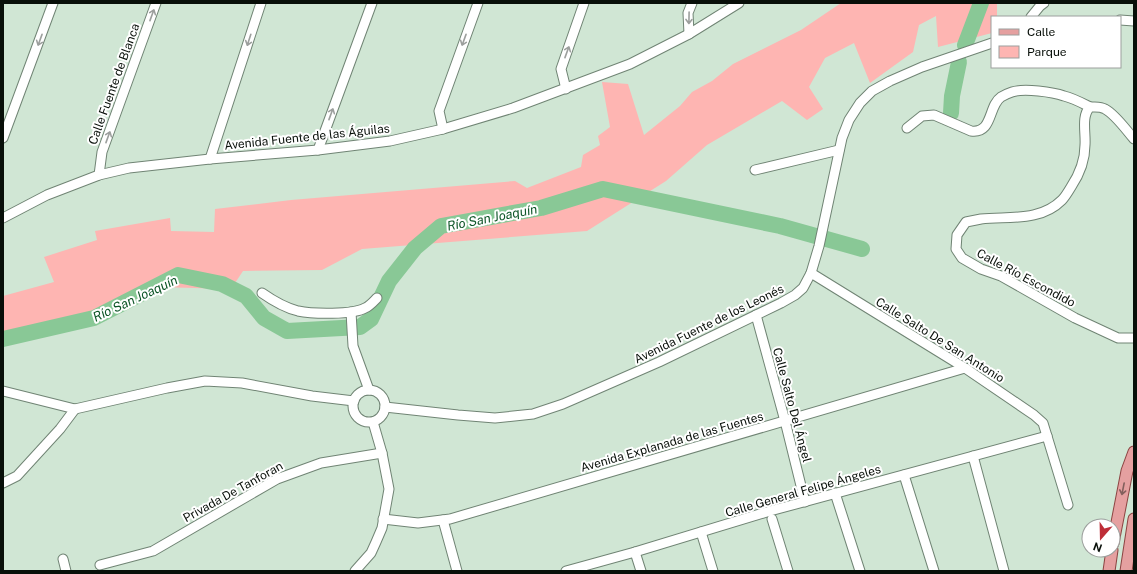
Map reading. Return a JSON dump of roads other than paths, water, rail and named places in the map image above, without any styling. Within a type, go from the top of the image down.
[{"type":"main road","points":[[1118,518],[1127,470],[1134,452]]},
{"type":"main road","points":[[1126,571],[1134,524]]},
{"type":"main road","points":[[1109,571],[1111,558]]},
{"type":"street","points":[[3,138],[54,3]]},
{"type":"street","name":"Calle Fuente de Blanca","points":[[99,175],[102,152],[156,3]]},
{"type":"street","points":[[210,159],[261,3]]},
{"type":"street","points":[[318,150],[372,3]]},
{"type":"street","points":[[443,129],[439,111],[478,3]]},
{"type":"street","points":[[566,89],[560,69],[584,3]]},
{"type":"street","points":[[688,34],[688,13],[692,3]]},
{"type":"street","name":"Avenida Fuente de las Águilas","points":[[3,218],[47,195],[99,175],[129,168],[210,159],[318,150],[390,141],[443,129],[513,108],[630,64],[688,34],[740,3]]},
{"type":"street","points":[[1032,16],[1044,3]]},
{"type":"street","points":[[1121,20],[1134,21]]},
{"type":"street","name":"Avenida Fuente de los Leonés","points":[[385,406],[495,418],[533,414],[563,404],[653,365],[795,295],[803,288],[811,273],[819,246],[842,138],[849,120],[860,103],[872,91],[890,80],[922,67],[991,43]]},
{"type":"street","points":[[907,128],[922,116],[934,115],[971,131],[981,130],[987,125],[1000,98],[1012,92],[1026,90],[1064,96],[1090,107],[1098,106],[1105,109],[1112,114],[1134,139]]},
{"type":"street","name":"Calle Río Escondido","points":[[1090,107],[1086,111],[1084,121],[1086,137],[1085,152],[1082,164],[1074,182],[1062,200],[1048,211],[1026,218],[980,219],[966,222],[957,235],[956,249],[962,258],[981,269],[1001,276],[1075,318],[1118,338],[1134,338]]},
{"type":"street","points":[[755,170],[839,150]]},
{"type":"street","name":"Calle Salto De San Antonio","points":[[811,273],[965,368],[1034,415],[1043,423],[1068,505]]},
{"type":"street","points":[[262,293],[273,301],[297,311],[324,313],[351,312],[365,308],[377,298]]},
{"type":"street","points":[[351,312],[353,346],[368,390]]},
{"type":"street","name":"Calle Salto Del Ángel","points":[[756,315],[805,502]]},
{"type":"street","name":"Avenida Explanada de las Fuentes","points":[[384,519],[418,523],[450,519],[965,368]]},
{"type":"street","points":[[3,391],[75,408],[205,381],[242,383],[312,396],[354,401]]},
{"type":"street","points":[[368,390],[374,391],[382,397],[385,406],[382,416],[373,422],[366,422],[360,419],[355,414],[353,408],[354,401],[357,396],[368,390]]},
{"type":"street","points":[[3,483],[17,476],[60,429],[75,408]]},
{"type":"street","points":[[355,571],[371,553],[382,528],[389,489],[382,453],[373,422]]},
{"type":"street","name":"Calle General Felipe Ángeles","points":[[566,571],[805,502],[1047,436]]},
{"type":"street","name":"Privada De Tanforan","points":[[100,565],[153,551],[277,479],[321,463],[382,453]]},
{"type":"street","points":[[973,456],[1004,571]]},
{"type":"street","points":[[904,475],[934,571]]},
{"type":"street","points":[[835,494],[860,571]]},
{"type":"street","points":[[772,519],[788,571]]},
{"type":"street","points":[[443,520],[457,571]]},
{"type":"street","points":[[701,532],[713,571]]},
{"type":"street","points":[[635,552],[641,571]]},
{"type":"street","points":[[63,559],[66,571]]},
{"type":"waterway","name":"Río San Joaquín","points":[[965,45],[981,3]]},
{"type":"waterway","name":"Río San Joaquín","points":[[951,113],[952,96],[959,62]]},
{"type":"waterway","name":"Río San Joaquín","points":[[3,339],[94,318],[178,275],[222,284],[246,296],[264,318],[287,331],[360,327],[371,319],[389,281],[415,248],[441,226],[541,208],[603,189],[780,226],[862,249]]}]
